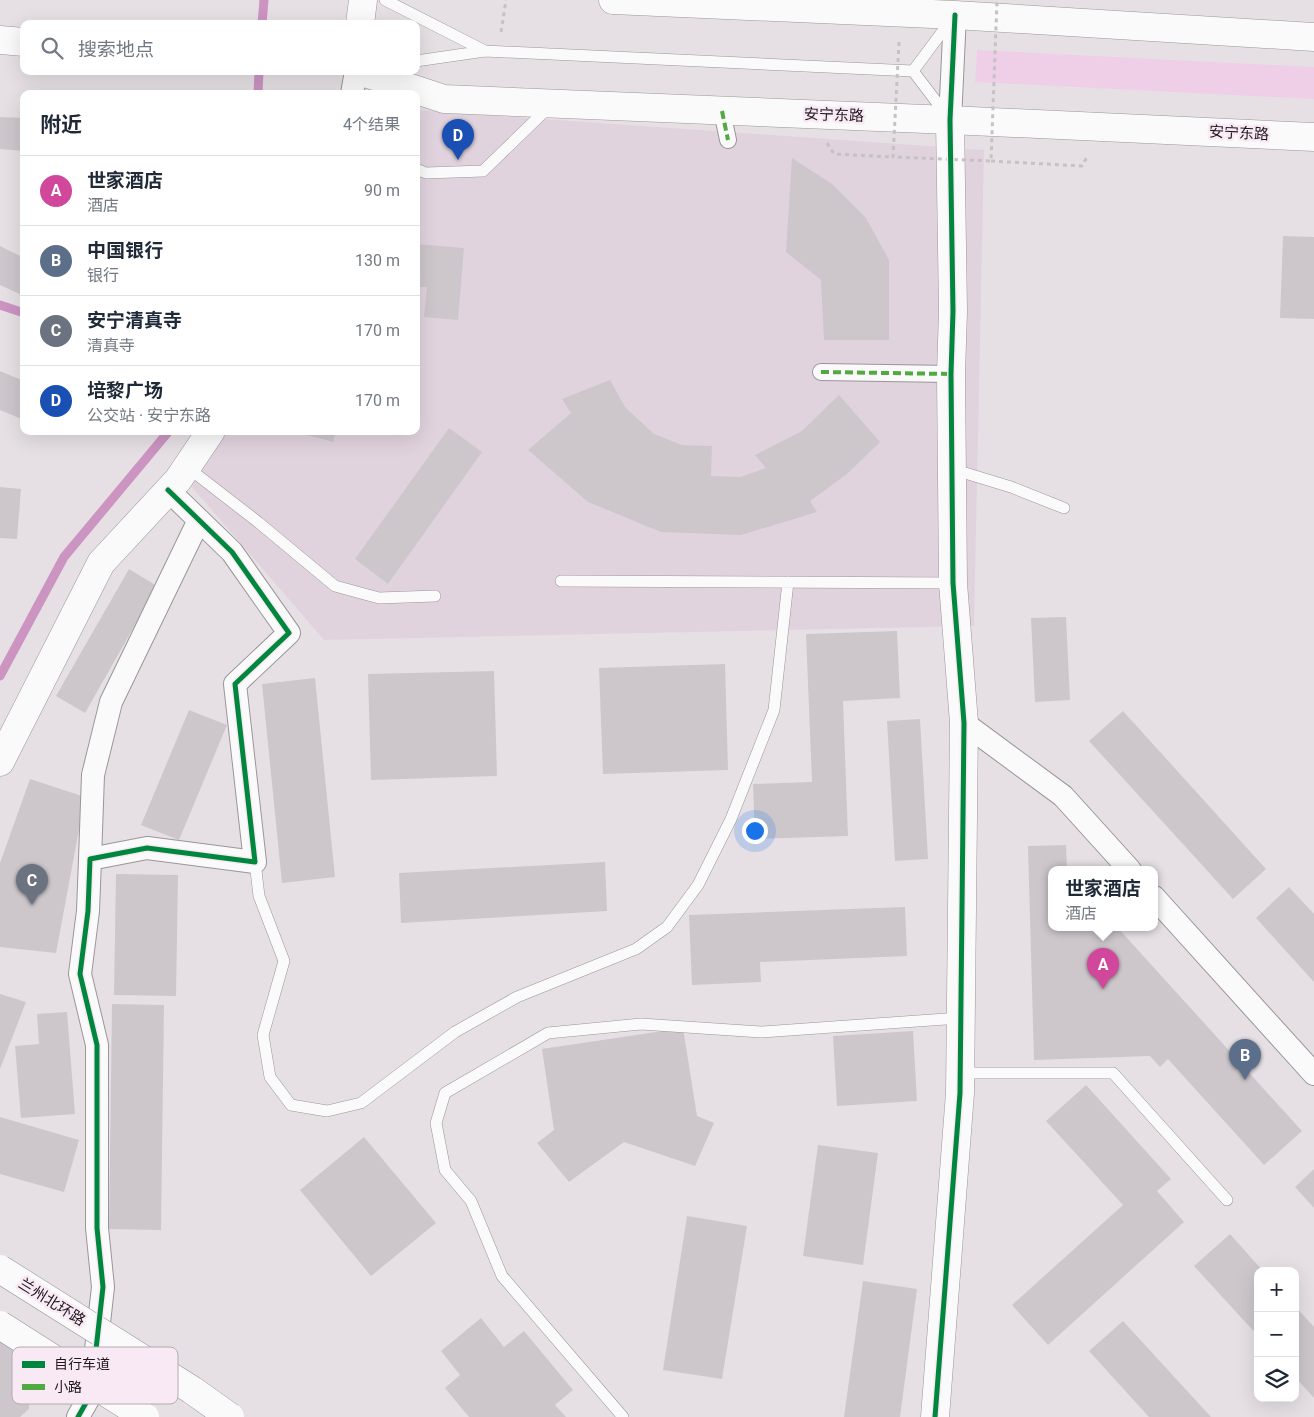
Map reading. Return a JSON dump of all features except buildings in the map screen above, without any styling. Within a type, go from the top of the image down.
[{"type":"main road","points":[[360,20],[362,0]]},
{"type":"main road","points":[[614,0],[955,15],[1314,37]]},
{"type":"main road","points":[[0,40],[20,42]]},
{"type":"main road","name":"安宁东路","points":[[370,75],[414,90]]},
{"type":"main road","name":"安宁东路","points":[[420,92],[444,100],[950,120],[1314,137]]},
{"type":"main road","points":[[935,1417],[960,1093],[964,723],[953,583],[951,374],[953,311],[950,120]]},
{"type":"main road","points":[[0,762],[101,563],[168,490],[187,467],[208,435]]},
{"type":"main road","name":"兰州北环路","points":[[0,1269],[124,1347]]},
{"type":"main road","points":[[0,1325],[35,1347]]},
{"type":"main road","name":"兰州北环路","points":[[178,1381],[230,1417]]},
{"type":"main road","points":[[125,1404],[145,1417]]},
{"type":"street","points":[[950,120],[955,15]]},
{"type":"street","points":[[353,90],[357,75]]},
{"type":"street","points":[[722,111],[728,140]]},
{"type":"street","points":[[822,372],[951,374]]},
{"type":"street","points":[[90,859],[147,848],[255,862],[235,684],[289,633],[232,552],[168,490]]},
{"type":"street","points":[[97,1347],[104,1287],[97,1228],[97,1045],[80,974],[88,911],[93,775],[111,702],[199,520]]},
{"type":"street","points":[[964,723],[1063,796],[1126,866]]},
{"type":"street","points":[[1158,901],[1314,1074]]},
{"type":"street","points":[[78,1417],[86,1404]]},
{"type":"lane","points":[[386,0],[485,51]]},
{"type":"lane","points":[[913,71],[955,15]]},
{"type":"lane","points":[[420,60],[485,51],[913,71]]},
{"type":"lane","points":[[913,71],[950,120]]},
{"type":"lane","points":[[420,171],[426,173],[483,171],[552,104]]},
{"type":"lane","points":[[187,467],[258,522],[335,586],[379,598],[435,596]]},
{"type":"lane","points":[[952,468],[1011,487],[1064,508]]},
{"type":"lane","points":[[561,581],[953,583]]},
{"type":"lane","points":[[255,862],[259,896],[284,961],[263,1035],[270,1077],[292,1105],[327,1111],[361,1103],[455,1032],[517,997],[636,949],[667,927],[698,885],[731,819],[774,710],[788,582]]},
{"type":"lane","points":[[622,1417],[502,1276],[471,1202],[445,1170],[436,1123],[445,1093],[548,1033],[641,1024],[761,1032],[960,1018]]},
{"type":"lane","points":[[960,1073],[1113,1073],[1228,1200]]},
{"type":"path","points":[[991,161],[997,0]]},
{"type":"path","points":[[893,157],[899,42]]},
{"type":"path","points":[[834,154],[1082,166]]},
{"type":"shaded area","points":[[977,50],[1314,67],[1314,99],[975,82]]},
{"type":"shaded area","points":[[420,110],[984,150],[974,626],[324,640],[191,486],[219,435],[420,435]]},
{"type":"waterway","points":[[262,20],[264,0]]},
{"type":"waterway","points":[[258,90],[259,75]]},
{"type":"waterway","points":[[0,305],[20,312]]},
{"type":"waterway","points":[[0,676],[64,557],[166,435]]},
{"type":"marked path","points":[[722,111],[728,140]]},
{"type":"marked path","points":[[821,372],[951,374]]},
{"type":"cycle path","points":[[935,1417],[960,1093],[964,723],[953,583],[951,374],[953,311],[950,120],[955,15]]},
{"type":"cycle path","points":[[96,1347],[103,1287],[97,1228],[97,1045],[80,974],[88,911],[90,859],[147,848],[255,862],[235,684],[289,633],[232,552],[168,490]]},
{"type":"cycle path","points":[[78,1417],[85,1404]]},
{"type":"place","name":"培黎广场","points":[[458,160]]},
{"type":"place","name":"安宁清真寺","points":[[32,905]]},
{"type":"place","name":"世家酒店","points":[[1103,989]]},
{"type":"place","name":"中国银行","points":[[1245,1080]]}]
